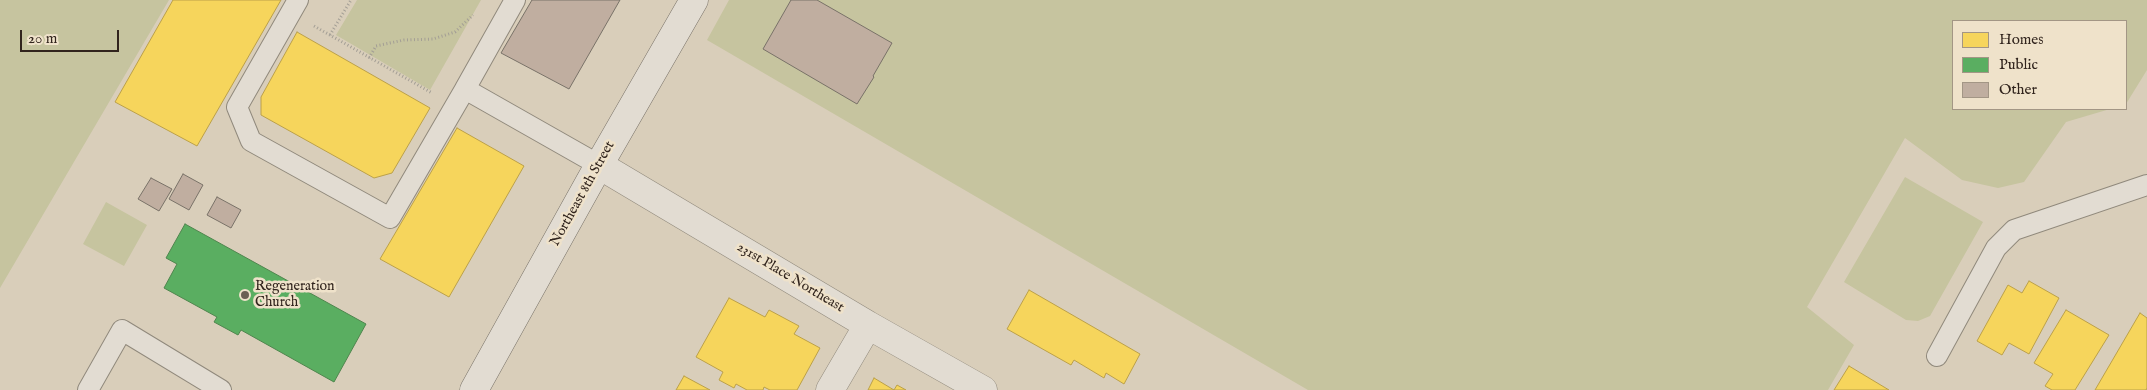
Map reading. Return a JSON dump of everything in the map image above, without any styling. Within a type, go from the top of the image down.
[{"type":"street","name":"Northeast 8th Street","points":[[474,390],[599,165],[694,0]]},
{"type":"street","name":"231st Place Northeast","points":[[599,165],[983,390]]},
{"type":"street","points":[[830,390],[868,324]]},
{"type":"lane","points":[[298,0],[237,107],[251,141],[390,218],[515,0]]},
{"type":"lane","points":[[465,89],[599,165]]},
{"type":"lane","points":[[1937,356],[1996,248],[2014,230],[2147,185]]},
{"type":"lane","points":[[88,390],[122,330],[221,390]]},
{"type":"path","points":[[330,35],[351,0]]},
{"type":"path","points":[[369,58],[376,46],[404,40],[433,39],[455,32],[476,12]]},
{"type":"path","points":[[310,24],[432,94]]},
{"type":"shaded area","points":[[0,0],[169,0],[0,288]]},
{"type":"shaded area","points":[[357,0],[481,0],[430,90],[336,35]]},
{"type":"shaded area","points":[[729,0],[2147,0],[2147,70],[2127,102],[2127,20],[1952,20],[1952,110],[2107,110],[2066,122],[2024,182],[1998,188],[1962,180],[1905,138],[1807,307],[1854,345],[1828,390],[1308,390],[707,40]]},
{"type":"shaded area","points":[[1905,177],[1983,222],[1930,316],[1918,321],[1906,320],[1844,282]]},
{"type":"shaded area","points":[[106,202],[147,225],[124,266],[83,244]]},
{"type":"building: Homes","points":[[173,0],[281,0],[197,146],[115,102]]},
{"type":"building: Homes","points":[[297,32],[430,108],[392,173],[374,178],[261,115],[261,97]]},
{"type":"building: Homes","points":[[457,128],[524,166],[449,297],[380,259]]},
{"type":"building: Homes","points":[[2029,281],[2059,298],[2029,354],[2009,343],[2002,355],[1977,341],[2008,285],[2022,293]]},
{"type":"building: Homes","points":[[1029,290],[1140,354],[1124,384],[1106,373],[1104,378],[1074,360],[1071,365],[1007,329]]},
{"type":"building: Homes","points":[[729,298],[765,317],[769,310],[799,326],[794,334],[820,348],[797,390],[770,390],[764,387],[763,390],[747,390],[736,384],[734,388],[719,380],[723,372],[696,357]]},
{"type":"building: Homes","points":[[2066,310],[2109,335],[2075,390],[2052,390],[2045,386],[2053,374],[2034,363]]},
{"type":"building: Homes","points":[[2140,313],[2147,318],[2146,390],[2095,390]]},
{"type":"building: Homes","points":[[1849,366],[1889,390],[1834,390]]},
{"type":"building: Homes","points":[[684,376],[710,390],[676,390]]},
{"type":"building: Homes","points":[[874,378],[894,390],[868,390]]},
{"type":"building: Homes","points":[[897,385],[906,390],[894,390]]},
{"type":"building: Public","points":[[185,224],[366,324],[334,382],[241,330],[238,335],[214,322],[217,317],[164,288],[177,264],[166,258]]},
{"type":"building: Other","points":[[532,0],[620,0],[569,89],[501,53]]},
{"type":"building: Other","points":[[791,0],[817,0],[892,43],[857,104],[763,49]]},
{"type":"building: Other","points":[[183,174],[203,185],[189,210],[169,199]]},
{"type":"building: Other","points":[[151,178],[172,189],[159,211],[138,199]]},
{"type":"building: Other","points":[[217,197],[241,210],[231,228],[207,215]]},
{"type":"place","name":"Regeneration Church","points":[[245,295]]}]
